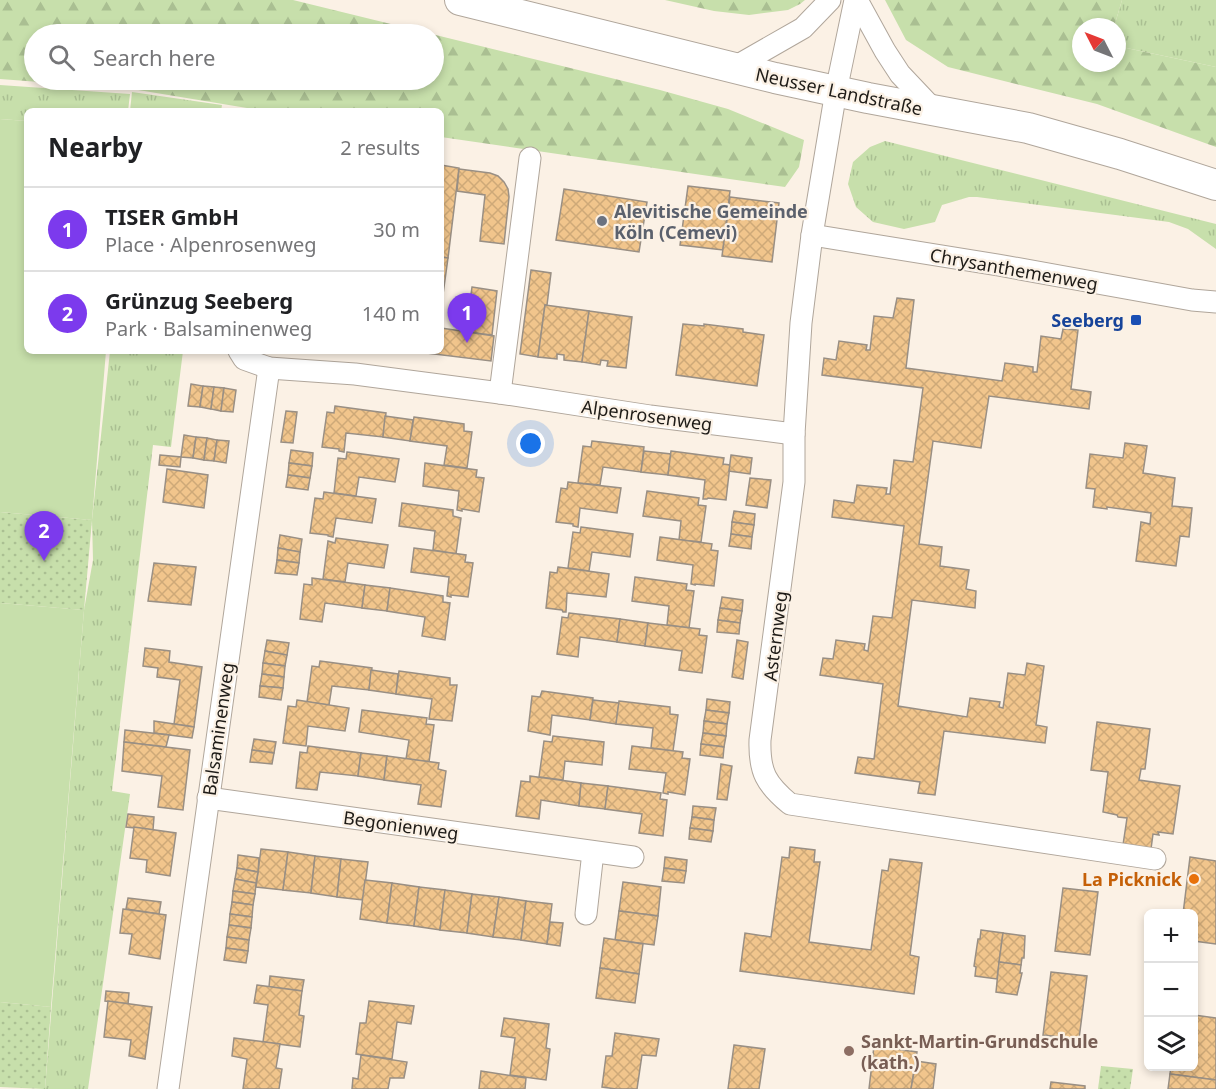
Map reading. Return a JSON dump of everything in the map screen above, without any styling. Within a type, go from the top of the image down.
[{"type":"main road","name":"Neusser Landstraße","points":[[460,0],[732,68],[836,91],[1028,128],[1120,154],[1216,185]]},
{"type":"street","points":[[732,68],[803,28],[830,0]]},
{"type":"street","points":[[856,0],[900,74],[935,111]]},
{"type":"street","name":"Asternweg","points":[[856,0],[836,91],[812,235],[801,323],[794,434],[794,482],[760,740],[763,772],[776,792],[790,804],[1155,859]]},
{"type":"street","points":[[500,393],[530,158]]},
{"type":"street","name":"Chrysanthemenweg","points":[[812,235],[1192,300],[1216,302]]},
{"type":"street","name":"Alpenrosenweg","points":[[241,354],[244,359],[269,368],[355,374],[794,434]]},
{"type":"street","name":"Balsaminenweg","points":[[168,1089],[269,368]]},
{"type":"street","name":"Begonienweg","points":[[208,798],[633,857]]},
{"type":"street","points":[[586,914],[593,852]]},
{"type":"green space","points":[[0,0],[293,0],[391,24],[24,24],[24,81],[0,79]]},
{"type":"green space","points":[[665,0],[805,0],[788,10],[749,15],[714,11]]},
{"type":"green space","points":[[885,0],[1122,0],[1117,18],[1072,18],[1072,72],[1126,72],[1126,48],[1216,67],[1216,147],[1097,104],[948,67],[906,40]]},
{"type":"green space","points":[[1122,0],[1216,0],[1216,67],[1126,48],[1126,18],[1117,18]]},
{"type":"green space","points":[[444,37],[660,90],[728,109],[804,140],[799,167],[785,187],[444,137],[444,108],[247,108],[138,90],[444,90]]},
{"type":"green space","points":[[0,85],[24,87],[24,90],[72,90],[130,94],[128,108],[24,108],[24,121],[0,119]]},
{"type":"green space","points":[[132,92],[222,105],[222,108],[130,108]]},
{"type":"green space","points":[[0,119],[24,121],[24,354],[106,354],[92,520],[0,512]]},
{"type":"green space","points":[[885,141],[1216,224],[1216,249],[1188,229],[1169,222],[977,197],[942,205],[935,222],[904,229],[873,222],[856,207],[848,184],[853,162],[870,147]]},
{"type":"green space","points":[[110,354],[183,354],[171,447],[153,445],[112,791],[130,794],[88,1089],[45,1089],[84,610],[93,560],[92,520]]},
{"type":"green space","points":[[0,512],[92,520],[84,610],[0,603]]},
{"type":"green space","points":[[0,603],[84,610],[51,1007],[0,1002]]},
{"type":"green space","points":[[0,1002],[51,1007],[45,1089],[0,1087]]},
{"type":"green space","points":[[1101,1066],[1133,1069],[1130,1089],[1098,1089]]},
{"type":"building","points":[[444,166],[459,168],[448,258],[444,257]]},
{"type":"building","points":[[459,169],[490,173],[498,176],[504,182],[509,197],[504,244],[480,241],[485,195],[457,191]]},
{"type":"building","points":[[688,186],[730,191],[723,250],[680,245]]},
{"type":"building","name":"Alevitische Gemeinde Köln (Cemevi)","points":[[564,189],[647,202],[639,252],[556,240]]},
{"type":"building","points":[[730,197],[779,203],[772,262],[722,256]]},
{"type":"building","points":[[444,257],[448,258],[444,287]]},
{"type":"building","points":[[531,270],[551,273],[538,357],[520,354]]},
{"type":"building","points":[[472,287],[497,291],[492,335],[466,332]]},
{"type":"building","points":[[897,298],[914,300],[906,368],[1002,381],[1005,363],[1033,367],[1033,372],[1037,372],[1041,336],[1061,339],[1063,329],[1078,330],[1071,389],[1091,392],[1089,409],[989,396],[981,448],[933,441],[919,544],[942,547],[940,566],[969,570],[966,589],[976,591],[975,608],[912,600],[898,706],[967,717],[970,698],[1000,702],[999,707],[1003,708],[1008,673],[1025,675],[1027,663],[1044,666],[1036,725],[1047,727],[1045,743],[944,731],[935,795],[918,793],[920,782],[855,773],[858,757],[874,759],[883,684],[820,675],[823,658],[833,659],[836,640],[865,644],[864,650],[868,651],[873,616],[892,618],[904,526],[832,517],[834,500],[854,503],[857,485],[887,488],[886,494],[890,494],[894,460],[913,462],[923,388],[822,375],[824,358],[836,360],[839,341],[867,345],[866,350],[870,350],[874,316],[893,318]]},
{"type":"building","points":[[545,305],[589,311],[582,362],[564,360],[564,355],[557,354],[557,359],[538,357]]},
{"type":"building","points":[[589,311],[632,317],[626,368],[607,366],[608,361],[601,360],[600,365],[582,362]]},
{"type":"building","points":[[683,324],[743,329],[743,332],[764,335],[757,386],[676,375]]},
{"type":"building","points":[[444,328],[494,336],[491,361],[434,354],[444,354]]},
{"type":"building","points":[[191,384],[203,386],[200,407],[188,406]]},
{"type":"building","points":[[203,386],[214,387],[211,409],[200,407]]},
{"type":"building","points":[[214,387],[224,388],[221,411],[211,409]]},
{"type":"building","points":[[224,388],[236,390],[233,412],[221,411]]},
{"type":"building","points":[[335,406],[386,413],[383,437],[346,433],[344,452],[339,449],[322,447],[327,412],[334,413]]},
{"type":"building","points":[[286,411],[297,412],[293,443],[281,442]]},
{"type":"building","points":[[385,416],[413,420],[410,441],[383,437]]},
{"type":"building","points":[[414,417],[464,424],[464,431],[472,432],[467,468],[444,465],[447,446],[410,441]]},
{"type":"building","points":[[184,435],[196,437],[193,458],[181,457]]},
{"type":"building","points":[[196,437],[207,438],[204,460],[193,458]]},
{"type":"building","points":[[207,438],[217,440],[214,461],[204,460]]},
{"type":"building","points":[[217,440],[229,441],[226,463],[214,461]]},
{"type":"building","points":[[592,441],[644,447],[641,472],[603,467],[600,485],[578,483],[583,446],[591,447]]},
{"type":"building","points":[[1125,443],[1147,446],[1143,473],[1175,478],[1172,506],[1192,508],[1189,537],[1180,536],[1176,566],[1136,561],[1141,522],[1150,524],[1151,513],[1093,507],[1095,489],[1086,488],[1090,454],[1123,458]]},
{"type":"building","points":[[291,450],[313,453],[312,466],[289,463]]},
{"type":"building","points":[[644,451],[671,454],[668,475],[641,472]]},
{"type":"building","points":[[671,451],[724,458],[723,464],[730,465],[726,500],[703,499],[705,480],[668,475]]},
{"type":"building","points":[[347,452],[399,459],[395,482],[359,477],[356,496],[334,493],[338,458],[346,459]]},
{"type":"building","points":[[160,455],[181,457],[180,467],[159,465]]},
{"type":"building","points":[[731,455],[752,458],[750,474],[729,471]]},
{"type":"building","points":[[289,463],[312,466],[310,478],[288,475]]},
{"type":"building","points":[[425,463],[477,470],[476,477],[484,478],[479,512],[457,510],[459,491],[423,486]]},
{"type":"building","points":[[167,469],[208,475],[204,508],[163,502]]},
{"type":"building","points":[[288,475],[310,478],[308,490],[286,487]]},
{"type":"building","points":[[750,478],[771,480],[767,508],[746,505]]},
{"type":"building","points":[[568,482],[621,488],[617,513],[580,508],[578,527],[573,524],[556,522],[561,488],[567,489]]},
{"type":"building","points":[[647,491],[699,498],[698,505],[706,506],[701,542],[679,540],[681,521],[643,516]]},
{"type":"building","points":[[324,492],[376,499],[372,523],[336,518],[333,537],[310,533],[315,498],[323,499]]},
{"type":"building","points":[[402,503],[453,510],[453,516],[461,518],[456,554],[433,550],[435,531],[399,526]]},
{"type":"building","points":[[734,511],[755,514],[754,525],[732,522]]},
{"type":"building","points":[[732,522],[754,525],[752,537],[731,534]]},
{"type":"building","points":[[581,527],[633,534],[630,557],[592,552],[589,571],[568,568],[573,532],[580,533]]},
{"type":"building","points":[[731,534],[752,537],[751,549],[729,546]]},
{"type":"building","points":[[280,535],[302,539],[300,552],[278,548]]},
{"type":"building","points":[[660,537],[712,544],[711,550],[718,551],[714,586],[691,584],[693,565],[657,560]]},
{"type":"building","points":[[336,538],[388,545],[384,568],[348,563],[345,582],[323,579],[328,541],[335,543]]},
{"type":"building","points":[[278,548],[300,552],[299,563],[277,560]]},
{"type":"building","points":[[414,548],[466,555],[465,562],[473,563],[468,597],[447,596],[449,577],[411,572]]},
{"type":"building","points":[[277,560],[299,563],[297,575],[275,573]]},
{"type":"building","points":[[154,563],[196,567],[191,605],[148,601]]},
{"type":"building","points":[[558,567],[609,574],[606,597],[567,593],[566,612],[546,608],[550,572],[557,573]]},
{"type":"building","points":[[635,577],[687,584],[686,590],[694,591],[689,628],[667,625],[669,606],[632,601]]},
{"type":"building","points":[[312,578],[365,585],[362,608],[325,603],[322,622],[300,619],[304,584],[312,585]]},
{"type":"building","points":[[365,585],[390,588],[387,611],[362,608]]},
{"type":"building","points":[[390,588],[443,596],[443,602],[450,603],[445,640],[422,636],[425,617],[387,611]]},
{"type":"building","points":[[722,597],[743,600],[742,611],[720,608]]},
{"type":"building","points":[[720,608],[742,611],[740,623],[718,620]]},
{"type":"building","points":[[569,613],[620,619],[617,642],[580,637],[578,657],[557,654],[562,617],[568,618]]},
{"type":"building","points":[[620,619],[648,623],[645,646],[617,642]]},
{"type":"building","points":[[718,620],[740,623],[739,634],[717,632]]},
{"type":"building","points":[[648,623],[700,629],[699,635],[707,636],[702,673],[679,670],[682,651],[645,646]]},
{"type":"building","points":[[267,640],[289,643],[287,655],[265,651]]},
{"type":"building","points":[[737,640],[748,642],[743,679],[732,677]]},
{"type":"building","points":[[145,648],[170,651],[169,662],[202,667],[194,727],[174,724],[180,680],[157,677],[158,668],[143,666]]},
{"type":"building","points":[[265,651],[287,655],[285,666],[263,663]]},
{"type":"building","points":[[320,661],[372,668],[369,690],[332,686],[329,705],[307,702],[312,666],[319,667]]},
{"type":"building","points":[[263,663],[285,666],[284,677],[262,674]]},
{"type":"building","points":[[371,670],[398,674],[396,694],[369,690]]},
{"type":"building","points":[[399,671],[450,678],[450,685],[457,685],[452,721],[429,719],[432,699],[396,694]]},
{"type":"building","points":[[262,674],[284,677],[283,688],[260,686]]},
{"type":"building","points":[[260,686],[283,688],[281,700],[259,697]]},
{"type":"building","points":[[542,691],[593,698],[590,720],[552,715],[550,735],[528,731],[532,696],[540,697]]},
{"type":"building","points":[[707,699],[730,702],[729,713],[706,710]]},
{"type":"building","points":[[297,700],[349,708],[345,731],[308,726],[306,746],[283,743],[288,706],[296,707]]},
{"type":"building","points":[[593,700],[619,703],[616,724],[590,720]]},
{"type":"building","points":[[619,701],[670,707],[670,714],[678,715],[673,751],[651,748],[653,728],[616,724]]},
{"type":"building","points":[[362,710],[427,718],[426,724],[434,725],[429,762],[406,759],[409,740],[359,732]]},
{"type":"building","points":[[706,710],[729,713],[727,724],[704,721]]},
{"type":"building","points":[[154,721],[194,727],[192,738],[154,733]]},
{"type":"building","points":[[704,721],[727,724],[726,736],[703,733]]},
{"type":"building","points":[[1097,722],[1150,729],[1145,769],[1141,769],[1139,780],[1180,786],[1173,834],[1158,832],[1159,835],[1153,834],[1151,849],[1123,845],[1127,818],[1103,812],[1108,772],[1091,770]]},
{"type":"building","points":[[125,730],[169,735],[166,747],[124,742]]},
{"type":"building","points":[[703,733],[726,736],[724,747],[701,744]]},
{"type":"building","points":[[553,736],[604,742],[602,765],[565,761],[563,780],[539,777],[544,741],[552,742]]},
{"type":"building","points":[[254,739],[276,742],[274,753],[252,750]]},
{"type":"building","points":[[124,742],[190,750],[183,810],[158,807],[162,776],[122,771]]},
{"type":"building","points":[[701,744],[724,747],[723,758],[700,755]]},
{"type":"building","points":[[308,746],[361,753],[358,776],[320,772],[317,790],[296,788],[300,752],[307,753]]},
{"type":"building","points":[[632,746],[683,752],[682,758],[690,759],[685,795],[663,793],[666,773],[629,769]]},
{"type":"building","points":[[252,750],[274,753],[272,764],[250,762]]},
{"type":"building","points":[[361,753],[387,756],[384,780],[358,776]]},
{"type":"building","points":[[387,756],[439,763],[438,769],[446,771],[441,807],[418,804],[421,785],[384,780]]},
{"type":"building","points":[[721,764],[732,766],[727,800],[717,799]]},
{"type":"building","points":[[530,776],[581,783],[579,806],[541,800],[539,819],[516,816],[521,781],[530,782]]},
{"type":"building","points":[[581,783],[608,786],[605,809],[579,806]]},
{"type":"building","points":[[608,786],[661,793],[660,799],[667,800],[663,836],[639,833],[642,814],[605,809]]},
{"type":"building","points":[[693,806],[716,808],[714,820],[692,817]]},
{"type":"building","points":[[128,814],[154,817],[153,830],[126,827]]},
{"type":"building","points":[[692,817],[714,820],[713,831],[690,828]]},
{"type":"building","points":[[134,827],[176,833],[170,876],[146,872],[147,860],[130,858]]},
{"type":"building","points":[[690,828],[713,831],[711,842],[689,839]]},
{"type":"building","points":[[790,847],[815,850],[814,862],[820,862],[809,942],[871,950],[882,870],[888,871],[890,859],[922,863],[910,955],[919,957],[914,994],[740,971],[745,933],[771,937],[782,857],[789,858]]},
{"type":"building","points":[[261,849],[288,852],[283,890],[256,887]]},
{"type":"building","points":[[288,852],[315,856],[311,893],[283,890]]},
{"type":"building","points":[[238,855],[259,858],[258,872],[237,868]]},
{"type":"building","points":[[315,856],[341,859],[337,897],[311,893]]},
{"type":"building","points":[[665,857],[687,860],[686,871],[664,868]]},
{"type":"building","points":[[1190,857],[1216,861],[1216,944],[1198,942],[1198,909],[1184,909]]},
{"type":"building","points":[[341,859],[368,862],[363,900],[337,897]]},
{"type":"building","points":[[237,868],[258,872],[256,883],[235,879]]},
{"type":"building","points":[[664,868],[686,871],[684,883],[662,881]]},
{"type":"building","points":[[235,879],[256,883],[255,894],[233,891]]},
{"type":"building","points":[[365,880],[392,883],[387,923],[360,919]]},
{"type":"building","points":[[623,882],[661,887],[658,916],[619,911]]},
{"type":"building","points":[[392,883],[419,887],[414,926],[387,923]]},
{"type":"building","points":[[419,887],[445,890],[440,930],[414,926]]},
{"type":"building","points":[[1063,888],[1098,892],[1090,955],[1055,951]]},
{"type":"building","points":[[445,890],[472,894],[467,933],[440,930]]},
{"type":"building","points":[[233,891],[255,894],[253,905],[232,902]]},
{"type":"building","points":[[472,894],[499,897],[493,937],[467,933]]},
{"type":"building","points":[[499,897],[526,901],[521,940],[493,937]]},
{"type":"building","points":[[128,898],[161,902],[159,914],[126,909]]},
{"type":"building","points":[[526,901],[552,904],[547,944],[521,940]]},
{"type":"building","points":[[232,902],[253,905],[252,917],[230,914]]},
{"type":"building","points":[[123,909],[166,915],[160,959],[129,954],[132,934],[120,933]]},
{"type":"building","points":[[619,911],[658,916],[654,945],[615,940]]},
{"type":"building","points":[[230,914],[252,917],[251,928],[229,925]]},
{"type":"building","points":[[550,922],[563,923],[560,946],[547,944]]},
{"type":"building","points":[[229,925],[251,928],[249,940],[227,937]]},
{"type":"building","points":[[981,930],[1003,933],[997,979],[975,976],[976,967],[974,966]]},
{"type":"building","points":[[1003,933],[1025,936],[1024,958],[1022,958],[1021,965],[999,962]]},
{"type":"building","points":[[227,937],[249,940],[248,951],[226,948]]},
{"type":"building","points":[[604,938],[643,944],[639,974],[600,968]]},
{"type":"building","points":[[226,948],[248,951],[246,963],[224,960]]},
{"type":"building","points":[[999,962],[1021,965],[1020,973],[1022,973],[1017,995],[996,992]]},
{"type":"building","points":[[600,968],[639,974],[635,1003],[596,998]]},
{"type":"building","points":[[1051,972],[1087,976],[1079,1039],[1043,1035]]},
{"type":"building","points":[[270,976],[304,980],[302,991],[269,987]]},
{"type":"building","points":[[257,985],[302,991],[299,1015],[304,1016],[300,1047],[263,1042],[268,1005],[254,1003]]},
{"type":"building","points":[[106,991],[129,993],[128,1004],[105,1001]]},
{"type":"building","points":[[108,1001],[152,1007],[145,1059],[129,1056],[131,1040],[104,1037]]},
{"type":"building","points":[[369,1001],[414,1006],[411,1024],[397,1022],[392,1059],[356,1054],[360,1023],[366,1023]]},
{"type":"building","points":[[1198,1016],[1216,1018],[1216,1080],[1170,1074],[1170,1071],[1198,1071]]},
{"type":"building","points":[[504,1018],[549,1024],[546,1048],[550,1049],[546,1080],[510,1075],[515,1038],[501,1036]]},
{"type":"building","points":[[615,1033],[659,1039],[656,1056],[642,1055],[637,1089],[602,1087],[606,1056],[612,1056]]},
{"type":"building","points":[[234,1038],[280,1044],[276,1068],[282,1069],[279,1089],[243,1089],[247,1059],[232,1056]]},
{"type":"building","points":[[734,1045],[765,1049],[759,1089],[728,1089]]},
{"type":"building","points":[[874,1046],[917,1052],[911,1089],[869,1089]]},
{"type":"building","points":[[361,1055],[407,1062],[404,1078],[390,1078],[388,1089],[352,1089],[353,1078],[358,1079]]},
{"type":"building","points":[[916,1061],[936,1064],[933,1089],[911,1089]]},
{"type":"building","points":[[481,1071],[526,1078],[525,1089],[479,1089]]},
{"type":"building","points":[[1170,1074],[1216,1080],[1216,1089],[1168,1089]]},
{"type":"building","points":[[1051,1082],[1085,1086],[1085,1089],[1050,1089]]},
{"type":"place","name":"Alevitische Gemeinde Köln (Cemevi)","points":[[602,221]]},
{"type":"place","name":"Seeberg","points":[[1136,320]]},
{"type":"place","name":"TISER GmbH","points":[[467,343]]},
{"type":"place","name":"Grünzug Seeberg","points":[[44,561]]},
{"type":"place","name":"La Picknick","points":[[1194,879]]},
{"type":"place","name":"Sankt-Martin-Grundschule (kath.)","points":[[849,1051]]}]
